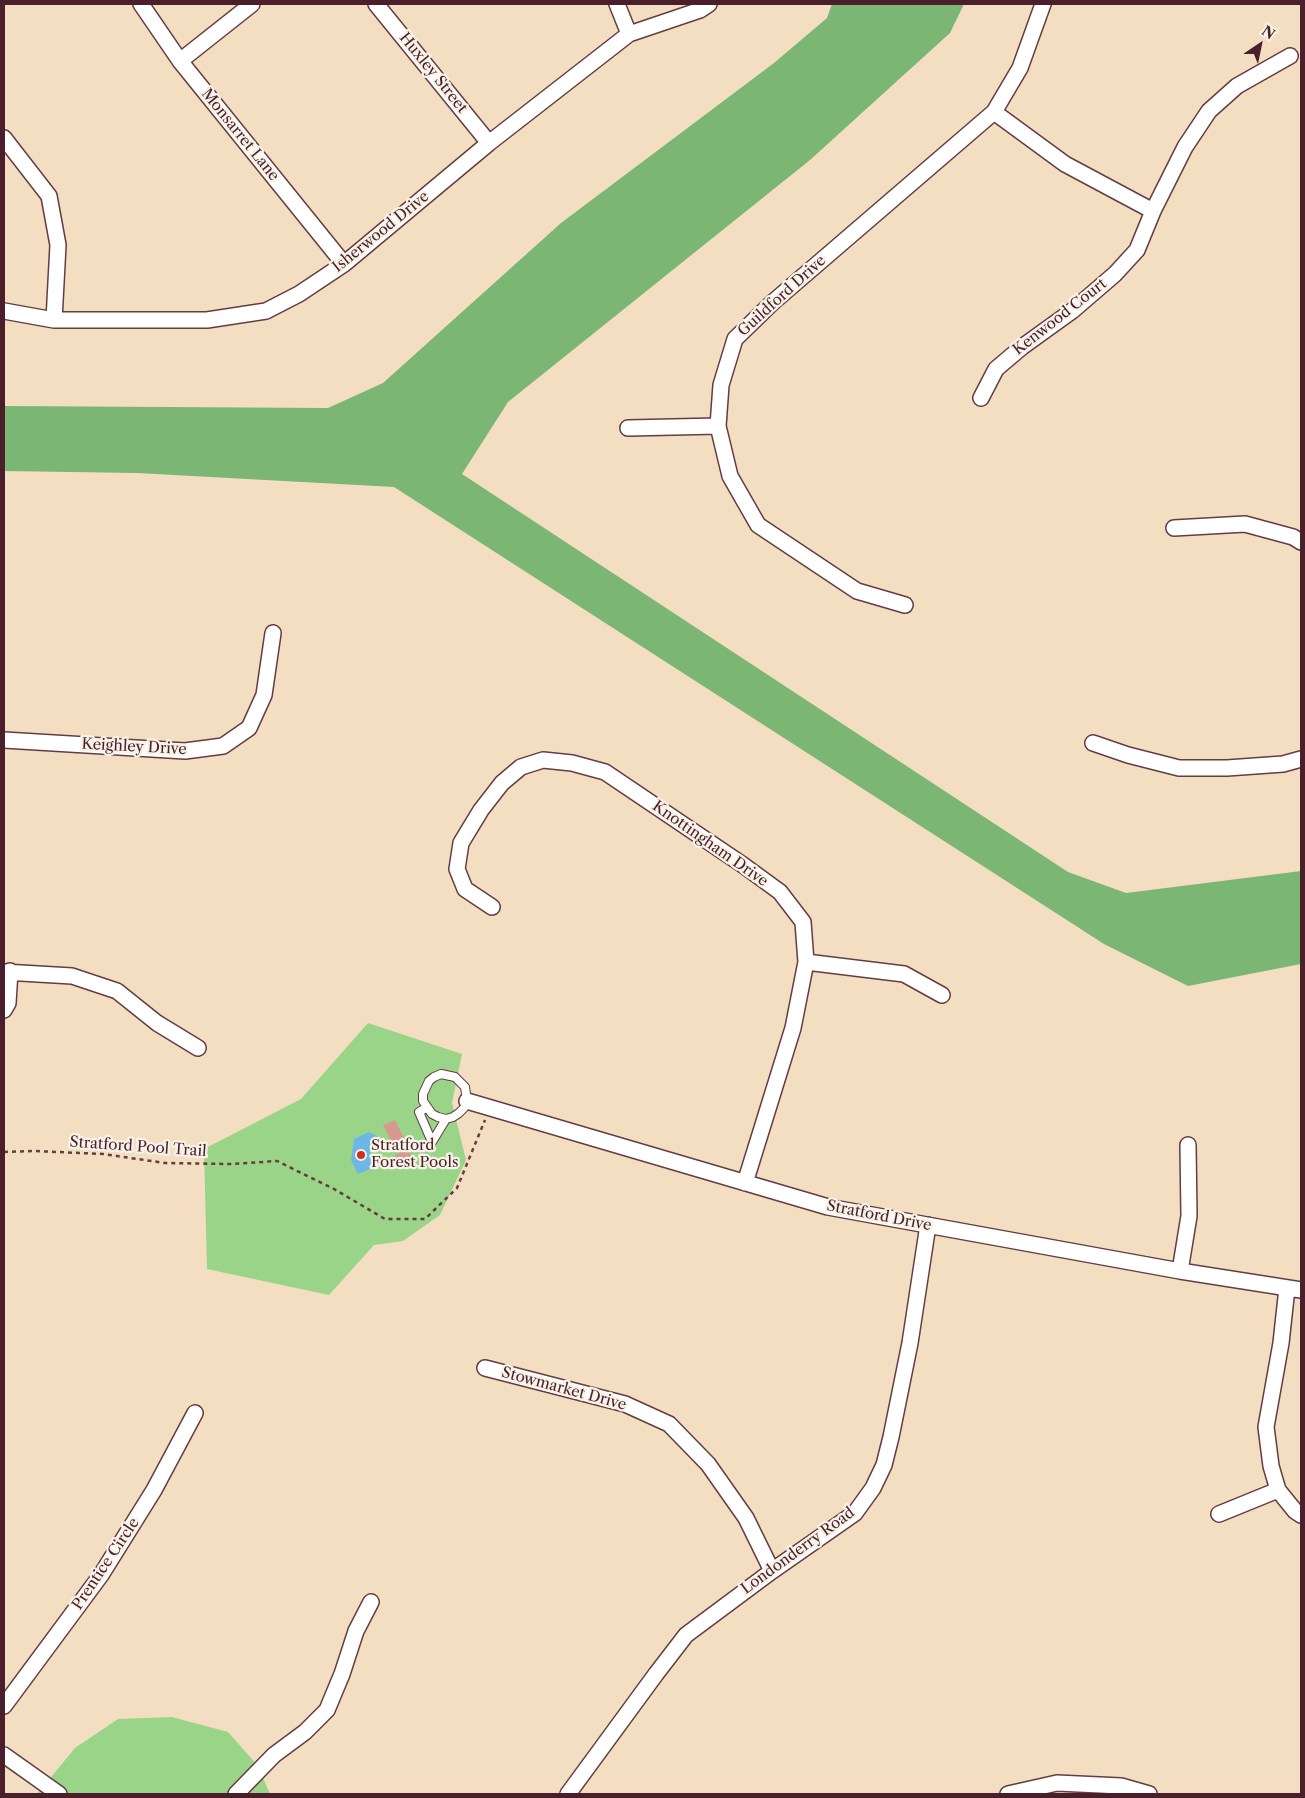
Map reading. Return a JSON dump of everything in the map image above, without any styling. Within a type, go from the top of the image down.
[{"type":"street","name":"Monsarret Lane","points":[[141,4],[180,61],[344,264]]},
{"type":"street","points":[[180,61],[252,4]]},
{"type":"street","name":"Huxley Street","points":[[376,4],[489,143]]},
{"type":"street","points":[[617,4],[629,34]]},
{"type":"street","name":"Isherwood Drive","points":[[4,311],[54,320],[207,320],[266,311],[299,294],[344,264],[489,143],[629,34],[700,10],[709,4]]},
{"type":"street","name":"Guildford Drive","points":[[905,605],[857,591],[758,526],[730,476],[718,426],[721,385],[735,339],[779,297],[994,112],[1020,68],[1043,4]]},
{"type":"street","name":"Kenwood Court","points":[[981,398],[996,369],[1022,347],[1072,311],[1114,274],[1137,250],[1153,210],[1185,147],[1209,111],[1237,86],[1290,56]]},
{"type":"street","points":[[994,112],[1065,164],[1153,210]]},
{"type":"street","points":[[4,138],[49,196],[58,246],[54,320]]},
{"type":"street","points":[[628,428],[718,426]]},
{"type":"street","points":[[1174,528],[1245,524],[1293,537],[1301,542]]},
{"type":"street","name":"Keighley Drive","points":[[4,740],[185,751],[223,746],[248,728],[264,695],[273,633]]},
{"type":"street","points":[[1093,743],[1128,756],[1179,768],[1227,768],[1283,764],[1301,759]]},
{"type":"street","name":"Knottingham Drive","points":[[492,908],[465,889],[457,869],[461,843],[481,810],[502,783],[521,767],[543,760],[572,763],[606,772],[780,892],[803,922],[806,962],[793,1028],[746,1183]]},
{"type":"street","points":[[806,962],[904,974],[942,995]]},
{"type":"street","points":[[4,1010],[8,1003],[7,972],[72,976],[117,991],[157,1023],[198,1048]]},
{"type":"street","name":"Stratford Drive","points":[[467,1101],[828,1207],[1180,1271],[1294,1289]]},
{"type":"street","points":[[1180,1271],[1189,1216],[1188,1145]]},
{"type":"street","name":"Londonderry Road","points":[[568,1794],[686,1635],[772,1570],[855,1513],[873,1488],[884,1465],[910,1342],[928,1225]]},
{"type":"street","points":[[1294,1289],[1281,1343],[1266,1427],[1271,1466],[1278,1490],[1295,1511],[1301,1515]]},
{"type":"street","name":"Stowmarket Drive","points":[[485,1368],[625,1404],[668,1424],[708,1464],[746,1518],[772,1570]]},
{"type":"street","name":"Prentice Circle","points":[[4,1706],[101,1575],[154,1490],[195,1413]]},
{"type":"street","points":[[1219,1514],[1278,1490]]},
{"type":"street","points":[[236,1794],[274,1755],[305,1732],[327,1710],[342,1674],[356,1631],[371,1602]]},
{"type":"street","points":[[4,1755],[59,1794]]},
{"type":"street","points":[[1008,1794],[1057,1783],[1120,1786],[1149,1794]]},
{"type":"lane","points":[[441,1074],[455,1077],[465,1087],[467,1101],[460,1113],[453,1117],[438,1118],[426,1108],[424,1101],[425,1087],[429,1081],[441,1074]]},
{"type":"lane","points":[[426,1108],[419,1112],[432,1142],[446,1118]]},
{"type":"path","name":"Stratford Pool Trail","points":[[4,1152],[36,1151],[104,1154],[165,1163],[230,1164],[277,1161],[334,1189],[385,1218],[425,1219],[457,1188],[490,1107]]},
{"type":"green space","points":[[832,4],[964,4],[950,33],[810,160],[508,402],[462,474],[1068,872],[1126,893],[1301,871],[1301,964],[1188,986],[1104,944],[394,487],[137,473],[4,471],[4,406],[328,408],[383,383],[561,223],[774,63],[827,18]]},
{"type":"green space","points":[[368,1023],[462,1054],[452,1103],[466,1160],[440,1215],[403,1241],[374,1245],[329,1295],[207,1269],[204,1149],[301,1099]]},
{"type":"green space","points":[[172,1717],[228,1732],[258,1766],[270,1794],[37,1794],[75,1748],[118,1719]]},
{"type":"water","name":"Stratford Forest Pools","points":[[369,1132],[377,1136],[382,1144],[370,1150],[372,1168],[358,1174],[351,1160],[354,1139]]},
{"type":"building","points":[[395,1120],[408,1146],[396,1152],[383,1125]]},
{"type":"building","points":[[408,1149],[412,1159],[389,1170],[384,1161]]},
{"type":"place","name":"Stratford Forest Pools","points":[[361,1155]]}]
